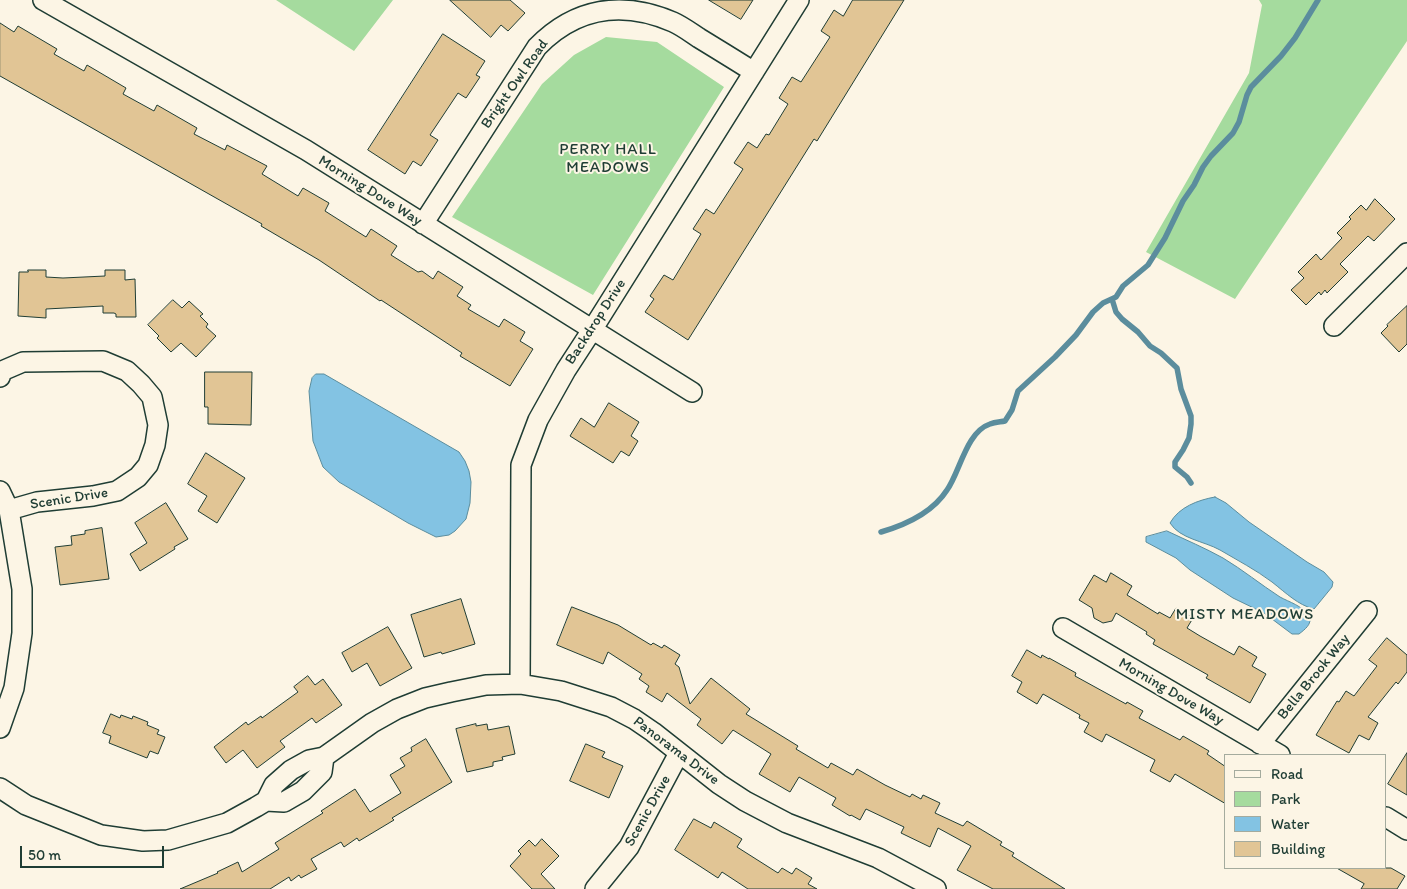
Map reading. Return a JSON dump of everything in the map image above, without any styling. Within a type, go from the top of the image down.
[{"type":"street","name":"Morning Dove Way","points":[[43,0],[306,150],[692,392]]},
{"type":"street","name":"Backdrop Drive","points":[[520,684],[521,465],[538,420],[566,370],[799,0]]},
{"type":"street","name":"Bright Owl Road","points":[[423,224],[537,47],[550,33],[566,22],[591,12],[616,8],[645,12],[672,22],[754,72]]},
{"type":"street","points":[[1334,326],[1407,253]]},
{"type":"street","name":"Scenic Drive","points":[[0,376],[2,371],[23,362],[103,361],[127,371],[141,384],[152,397],[158,425],[155,445],[148,464],[138,477],[117,491],[93,496],[37,502],[9,510]]},
{"type":"street","name":"Scenic Drive","points":[[0,491],[9,510],[22,589],[22,633],[14,688],[0,728]]},
{"type":"street","name":"Bella Brook Way","points":[[1260,744],[1367,611]]},
{"type":"street","name":"Morning Dove Way","points":[[1062,628],[1278,754]]},
{"type":"street","name":"Panorama Drive","points":[[0,788],[26,804],[101,836],[143,841],[168,840],[227,823],[266,801],[274,785],[291,770],[309,760],[324,757],[372,722],[397,709],[425,698],[486,685],[520,684],[560,691],[611,707],[634,719],[719,784],[764,812],[787,823],[878,858],[936,889]]},
{"type":"street","name":"Scenic Drive","points":[[595,889],[630,847],[679,753]]},
{"type":"street","points":[[1387,818],[1407,830]]},
{"type":"green space","points":[[276,0],[393,0],[354,51]]},
{"type":"green space","points":[[1259,0],[1407,0],[1407,41],[1235,299],[1146,252],[1249,73],[1262,5]]},
{"type":"green space","points":[[606,37],[657,42],[724,87],[593,295],[452,217],[542,84],[574,55]]},
{"type":"water","points":[[316,374],[324,374],[459,452],[469,471],[471,482],[470,503],[466,519],[455,531],[449,535],[436,537],[408,523],[339,482],[323,467],[313,441],[309,391],[312,378]]},
{"type":"water","points":[[1215,497],[1324,572],[1333,582],[1332,587],[1314,609],[1297,602],[1260,573],[1220,550],[1180,533],[1170,523],[1178,513],[1190,505]]},
{"type":"water","points":[[1167,531],[1202,547],[1238,567],[1280,597],[1300,607],[1309,616],[1310,622],[1299,634],[1292,634],[1264,613],[1233,598],[1190,570],[1176,558],[1146,542],[1146,537]]},
{"type":"building","points":[[450,0],[510,0],[525,13],[508,31],[501,25],[491,37]]},
{"type":"building","points":[[709,0],[753,0],[741,19]]},
{"type":"building","points":[[853,0],[904,0],[817,141],[814,139],[688,340],[645,312],[654,299],[650,296],[664,275],[673,280],[701,234],[693,229],[706,209],[714,214],[743,169],[734,163],[748,142],[757,148],[766,134],[769,135],[788,104],[779,98],[792,77],[801,82],[830,37],[821,31],[834,10],[843,16]]},
{"type":"building","points":[[0,23],[14,32],[18,26],[57,49],[54,54],[84,71],[87,65],[126,88],[123,94],[154,111],[157,105],[197,128],[194,134],[225,150],[227,145],[267,166],[262,174],[298,196],[303,188],[329,203],[325,211],[366,237],[371,229],[397,246],[391,255],[418,272],[422,271],[433,279],[438,271],[463,287],[457,296],[471,305],[468,309],[499,327],[504,319],[525,332],[520,341],[533,349],[510,386],[460,356],[462,353],[319,260],[261,226],[262,224],[0,76]]},
{"type":"building","points":[[443,34],[485,61],[476,75],[480,77],[466,98],[458,93],[430,135],[438,140],[421,166],[413,161],[405,174],[368,150]]},
{"type":"building","points":[[1375,199],[1395,219],[1374,241],[1368,236],[1340,264],[1348,272],[1327,293],[1325,290],[1321,295],[1319,292],[1306,305],[1291,290],[1304,278],[1298,272],[1316,254],[1321,260],[1342,238],[1337,233],[1351,219],[1349,217],[1361,205],[1366,210]]},
{"type":"building","points":[[28,270],[46,270],[46,277],[63,278],[105,276],[105,270],[125,270],[125,280],[135,279],[136,317],[116,317],[114,313],[103,313],[103,306],[46,309],[46,318],[18,316],[19,272],[28,272]]},
{"type":"building","points":[[173,300],[182,308],[189,301],[203,314],[200,316],[208,324],[206,327],[216,336],[196,357],[181,343],[171,352],[157,338],[159,336],[148,325]]},
{"type":"building","points":[[1407,306],[1407,344],[1399,352],[1381,333]]},
{"type":"building","points":[[205,372],[252,372],[251,425],[208,424],[208,407],[205,407]]},
{"type":"building","points":[[609,403],[639,422],[631,436],[638,441],[629,456],[621,451],[613,463],[570,436],[581,418],[594,427]]},
{"type":"building","points":[[206,453],[245,478],[217,523],[198,511],[207,496],[188,484]]},
{"type":"building","points":[[166,503],[188,539],[140,571],[130,554],[147,543],[135,523]]},
{"type":"building","points":[[102,528],[109,579],[60,585],[55,547],[72,545],[71,536],[85,534],[85,531]]},
{"type":"building","points":[[1111,573],[1132,586],[1127,595],[1158,614],[1159,612],[1170,618],[1176,608],[1193,618],[1187,628],[1200,636],[1234,655],[1239,646],[1257,657],[1252,666],[1266,674],[1250,703],[1206,678],[1208,675],[1153,644],[1155,640],[1146,634],[1147,632],[1116,613],[1112,621],[1103,623],[1094,618],[1092,608],[1079,600],[1094,575],[1106,582]]},
{"type":"building","points":[[461,599],[475,644],[442,654],[441,652],[424,657],[411,615]]},
{"type":"building","points":[[572,607],[618,625],[651,645],[653,643],[662,648],[664,645],[680,655],[675,664],[679,667],[690,704],[711,678],[750,709],[746,714],[798,746],[796,749],[828,768],[831,763],[853,775],[857,769],[910,797],[912,794],[921,799],[923,795],[940,803],[935,813],[963,826],[967,821],[1002,842],[1000,845],[1014,853],[1012,856],[1065,889],[993,889],[957,870],[971,846],[938,828],[930,847],[901,833],[904,827],[866,809],[860,820],[850,816],[832,805],[836,798],[799,777],[790,792],[759,774],[771,754],[733,730],[722,744],[697,725],[701,719],[667,693],[662,702],[646,692],[649,686],[639,679],[642,674],[608,652],[603,664],[557,645]]},
{"type":"building","points":[[388,627],[412,668],[380,686],[367,663],[352,672],[342,653]]},
{"type":"building","points":[[1387,638],[1407,655],[1407,672],[1398,684],[1396,682],[1368,717],[1378,723],[1369,740],[1359,735],[1349,753],[1316,735],[1337,701],[1339,702],[1346,691],[1354,696],[1377,666],[1369,660]]},
{"type":"building","points":[[1027,650],[1041,658],[1042,655],[1049,658],[1076,673],[1075,676],[1126,704],[1127,702],[1143,711],[1139,718],[1180,740],[1183,736],[1209,751],[1207,754],[1224,766],[1224,803],[1175,774],[1170,782],[1150,771],[1155,760],[1106,734],[1102,742],[1084,732],[1089,723],[1079,718],[1080,715],[1043,694],[1037,704],[1017,692],[1022,682],[1012,676]]},
{"type":"building","points":[[308,676],[315,685],[323,679],[342,705],[316,723],[312,718],[280,741],[285,747],[257,768],[243,750],[226,763],[214,747],[246,722],[248,725],[261,716],[262,718],[298,692],[294,687]]},
{"type":"building","points":[[111,714],[120,718],[121,715],[132,719],[133,716],[148,722],[147,725],[159,730],[157,734],[165,737],[158,754],[150,751],[147,758],[109,743],[111,736],[103,733]]},
{"type":"building","points":[[476,724],[476,726],[487,724],[488,730],[509,726],[515,754],[502,757],[503,760],[493,762],[493,766],[467,772],[456,729]]},
{"type":"building","points":[[426,739],[452,782],[392,818],[394,820],[359,841],[357,838],[344,847],[341,842],[311,859],[317,869],[301,878],[299,875],[291,881],[289,877],[270,889],[180,889],[218,873],[238,862],[242,872],[279,849],[275,843],[323,813],[321,811],[355,789],[370,812],[401,793],[390,775],[405,766],[400,758],[412,751],[411,748]]},
{"type":"building","points":[[586,744],[605,752],[602,757],[623,766],[609,798],[570,781]]},
{"type":"building","points":[[1407,753],[1407,795],[1388,784]]},
{"type":"building","points":[[694,819],[711,828],[714,822],[742,839],[737,847],[778,873],[782,868],[792,874],[796,868],[812,878],[808,884],[817,889],[748,889],[722,872],[718,878],[675,850]]},
{"type":"building","points":[[542,839],[559,856],[541,874],[555,889],[532,889],[510,866],[521,854],[518,851],[529,840],[535,846]]},
{"type":"building","points":[[1391,868],[1405,876],[1397,889],[1361,889],[1364,884],[1339,869]]},
{"type":"waterway","points":[[881,532],[918,517],[934,505],[952,482],[964,453],[975,435],[982,428],[990,424],[1005,421],[1012,410],[1018,391],[1076,335],[1093,312],[1103,303],[1116,297],[1123,286],[1148,265],[1165,238],[1183,201],[1203,167],[1233,133],[1239,122],[1251,87],[1281,56],[1295,38],[1318,0]]},
{"type":"waterway","points":[[1112,299],[1116,312],[1122,319],[1138,332],[1150,346],[1161,353],[1177,368],[1181,389],[1191,416],[1191,424],[1189,438],[1175,462],[1175,467],[1191,483]]},
{"type":"district","name":"PERRY HALL MEADOWS","points":[[608,159]]},
{"type":"district","name":"MISTY MEADOWS","points":[[1245,615]]}]
